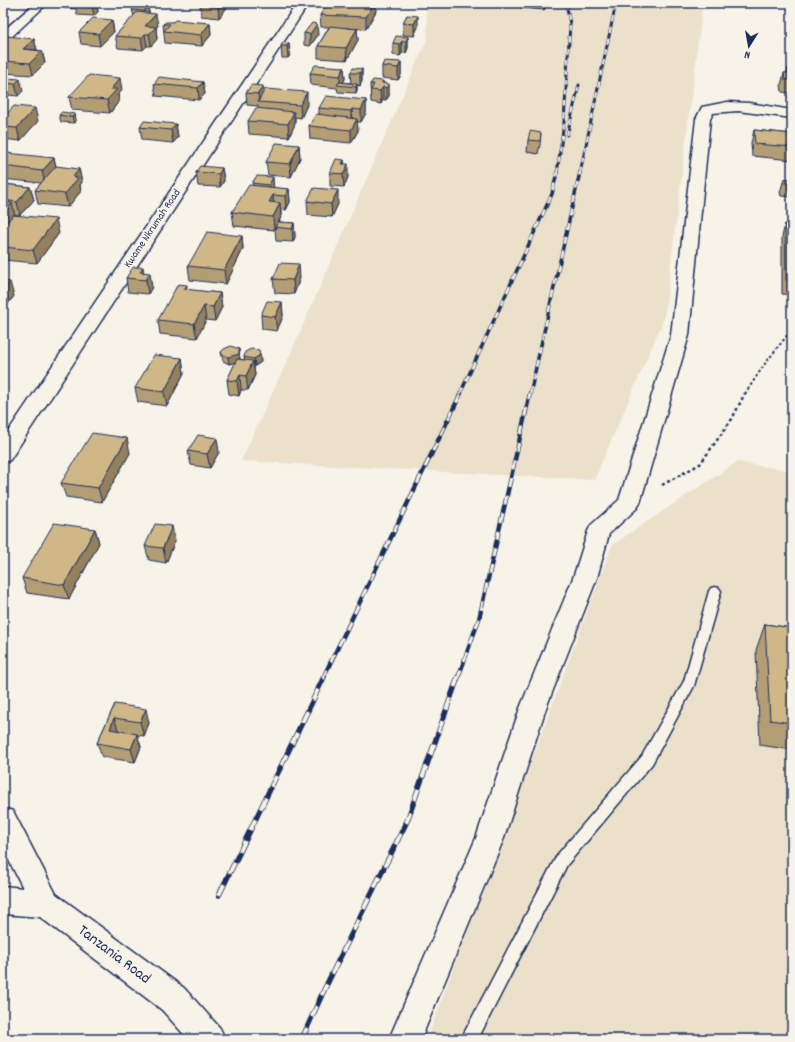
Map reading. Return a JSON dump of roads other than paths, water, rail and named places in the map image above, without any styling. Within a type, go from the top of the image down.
[{"type":"street","points":[[3,38],[42,3]]},
{"type":"street","name":"Kwame Nkrumah Road","points":[[3,454],[13,426],[303,3]]},
{"type":"street","points":[[405,1039],[490,838],[534,708],[585,578],[599,531],[630,504],[680,335],[703,119],[707,110],[717,106],[792,114]]},
{"type":"street","points":[[3,820],[46,904]]},
{"type":"street","points":[[3,900],[46,904]]},
{"type":"street","name":"Tanzania Road","points":[[46,904],[173,999],[209,1039]]},
{"type":"lane","points":[[469,1039],[562,860],[647,760],[690,682],[715,591]]},
{"type":"railway","points":[[557,173],[564,122],[570,24],[566,3]]},
{"type":"railway","points":[[580,173],[616,3]]},
{"type":"railway","points":[[567,135],[579,85]]},
{"type":"railway","points":[[460,394],[552,194],[557,172]]},
{"type":"railway","points":[[530,394],[580,172]]},
{"type":"railway","points":[[323,678],[461,393]]},
{"type":"railway","points":[[458,678],[479,619],[530,393]]},
{"type":"railway","points":[[219,895],[324,677]]},
{"type":"railway","points":[[302,1039],[324,990],[407,821],[458,677]]}]
